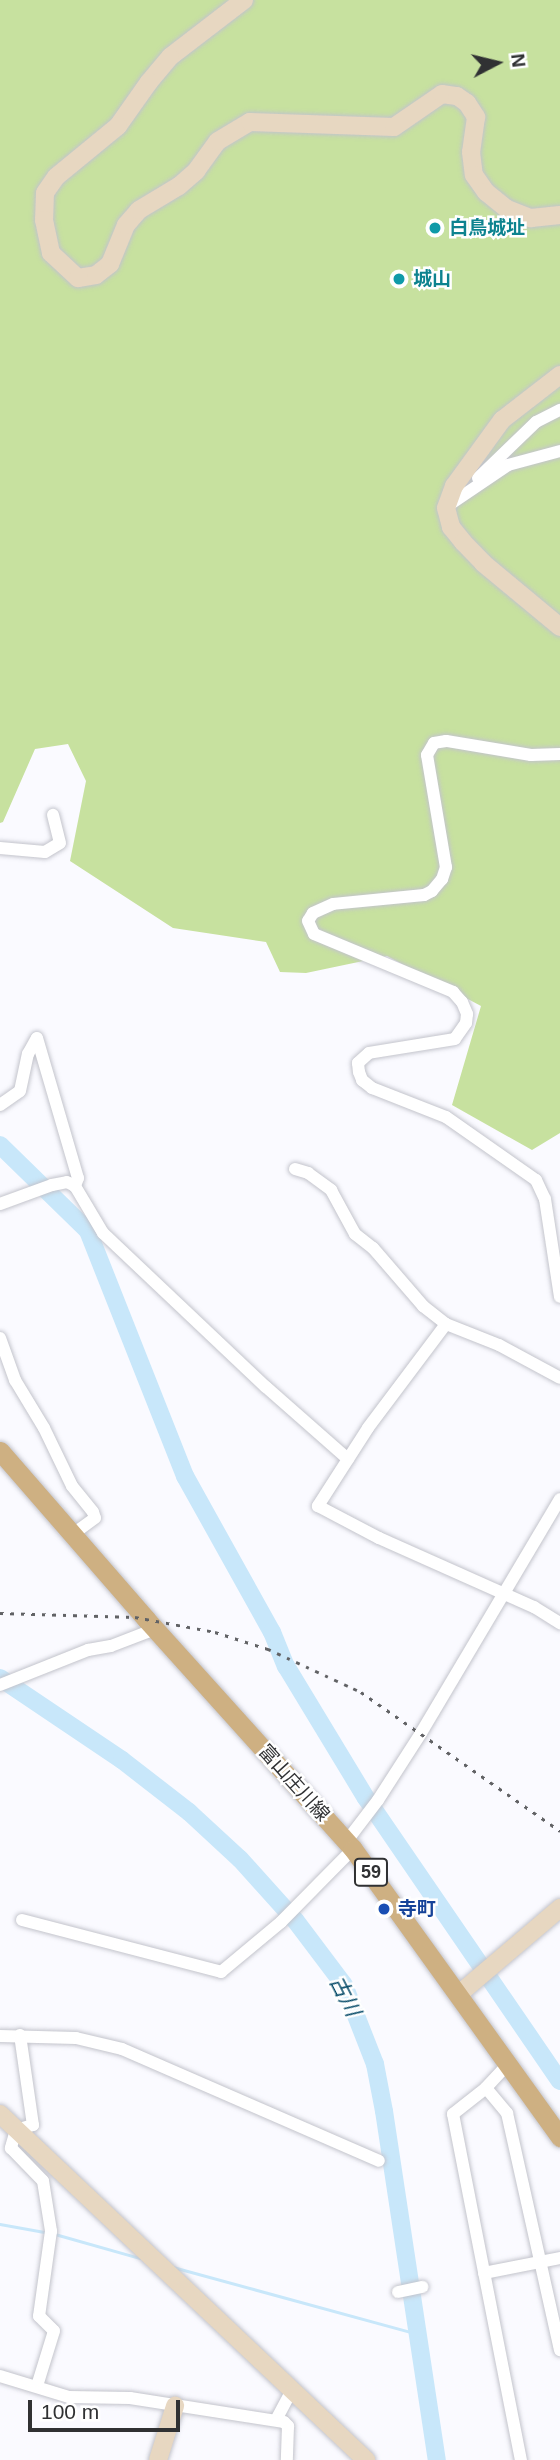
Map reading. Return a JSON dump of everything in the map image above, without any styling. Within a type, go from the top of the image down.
[{"type":"main road","name":"富山庄川線","points":[[0,1451],[155,1629],[350,1845],[466,1987],[509,2063],[560,2137]]},
{"type":"street","points":[[244,0],[170,57],[118,126],[56,177],[45,193],[44,220],[51,253],[78,278],[96,275],[110,264],[126,225],[139,210],[179,186],[196,171],[218,141],[250,122],[394,127],[442,94],[457,96],[476,117],[471,152],[474,175],[485,192],[507,209],[531,218],[560,215]]},
{"type":"street","points":[[560,375],[502,420],[454,486],[446,508],[451,527],[463,542],[560,627]]},
{"type":"street","points":[[470,489],[484,470],[536,422],[560,410]]},
{"type":"street","points":[[446,508],[508,465],[560,451]]},
{"type":"street","points":[[560,754],[531,755],[446,741],[434,743],[426,755],[446,867],[442,879],[432,891],[424,895],[333,904],[313,913],[308,921],[314,934],[453,992],[462,1002],[467,1014],[466,1023],[455,1040],[369,1053],[358,1063],[362,1080],[372,1088],[446,1117],[536,1180],[545,1199],[560,1297]]},
{"type":"street","points":[[0,848],[25,853],[45,852],[53,848],[60,843],[53,815]]},
{"type":"street","points":[[0,1105],[20,1091],[28,1054],[37,1038],[78,1178],[75,1186]]},
{"type":"street","points":[[295,1169],[308,1173],[331,1190],[355,1234],[373,1248],[423,1306],[446,1324],[499,1345],[560,1378]]},
{"type":"street","points":[[0,1204],[52,1185],[67,1182],[75,1186],[103,1233],[266,1387],[348,1459]]},
{"type":"street","points":[[446,1324],[348,1459],[318,1506],[379,1538],[506,1594],[560,1623]]},
{"type":"street","points":[[0,1338],[15,1380],[44,1428],[72,1486],[93,1512],[95,1518],[72,1535]]},
{"type":"street","points":[[22,1920],[221,1972],[281,1922],[350,1845],[364,1818],[378,1800],[506,1594],[560,1499]]},
{"type":"street","points":[[0,1685],[88,1650],[111,1646],[155,1629]]},
{"type":"street","points":[[466,1987],[560,1908]]},
{"type":"street","points":[[16,2130],[33,2124],[20,2035]]},
{"type":"street","points":[[0,2036],[76,2038],[122,2049],[379,2161]]},
{"type":"street","points":[[509,2063],[486,2088],[453,2114],[521,2460]]},
{"type":"street","points":[[486,2088],[507,2113],[560,2350]]},
{"type":"street","points":[[0,2114],[366,2460]]},
{"type":"street","points":[[16,2130],[11,2148],[43,2181],[51,2237],[39,2316],[54,2331],[37,2386]]},
{"type":"street","points":[[484,2273],[560,2258]]},
{"type":"street","points":[[398,2292],[422,2287]]},
{"type":"street","points":[[0,2375],[69,2397],[130,2398],[284,2422],[288,2426],[287,2460]]},
{"type":"street","points":[[276,2420],[292,2389]]},
{"type":"street","points":[[158,2460],[175,2406]]},
{"type":"green space","points":[[0,0],[560,0],[560,1133],[532,1150],[452,1105],[481,1006],[387,956],[306,973],[280,972],[266,942],[173,928],[70,861],[86,781],[68,744],[35,749],[3,822],[0,823]]},
{"type":"waterway","points":[[0,1145],[88,1231],[185,1476],[272,1632],[286,1666],[366,1798],[560,2081]]},
{"type":"waterway","name":"古川","points":[[0,1678],[122,1760],[189,1812],[240,1859],[295,1920],[344,1985],[375,2064],[437,2460]]},
{"type":"waterway","points":[[0,2224],[45,2232]]},
{"type":"waterway","points":[[55,2234],[140,2258]]},
{"type":"waterway","points":[[173,2267],[418,2334]]},
{"type":"railway","points":[[0,1613],[135,1617],[215,1632],[268,1649],[361,1692],[560,1831]]},
{"type":"place","name":"白鳥城址","points":[[435,228]]},
{"type":"place","name":"城山","points":[[399,279]]},
{"type":"place","name":"寺町","points":[[384,1909]]}]
